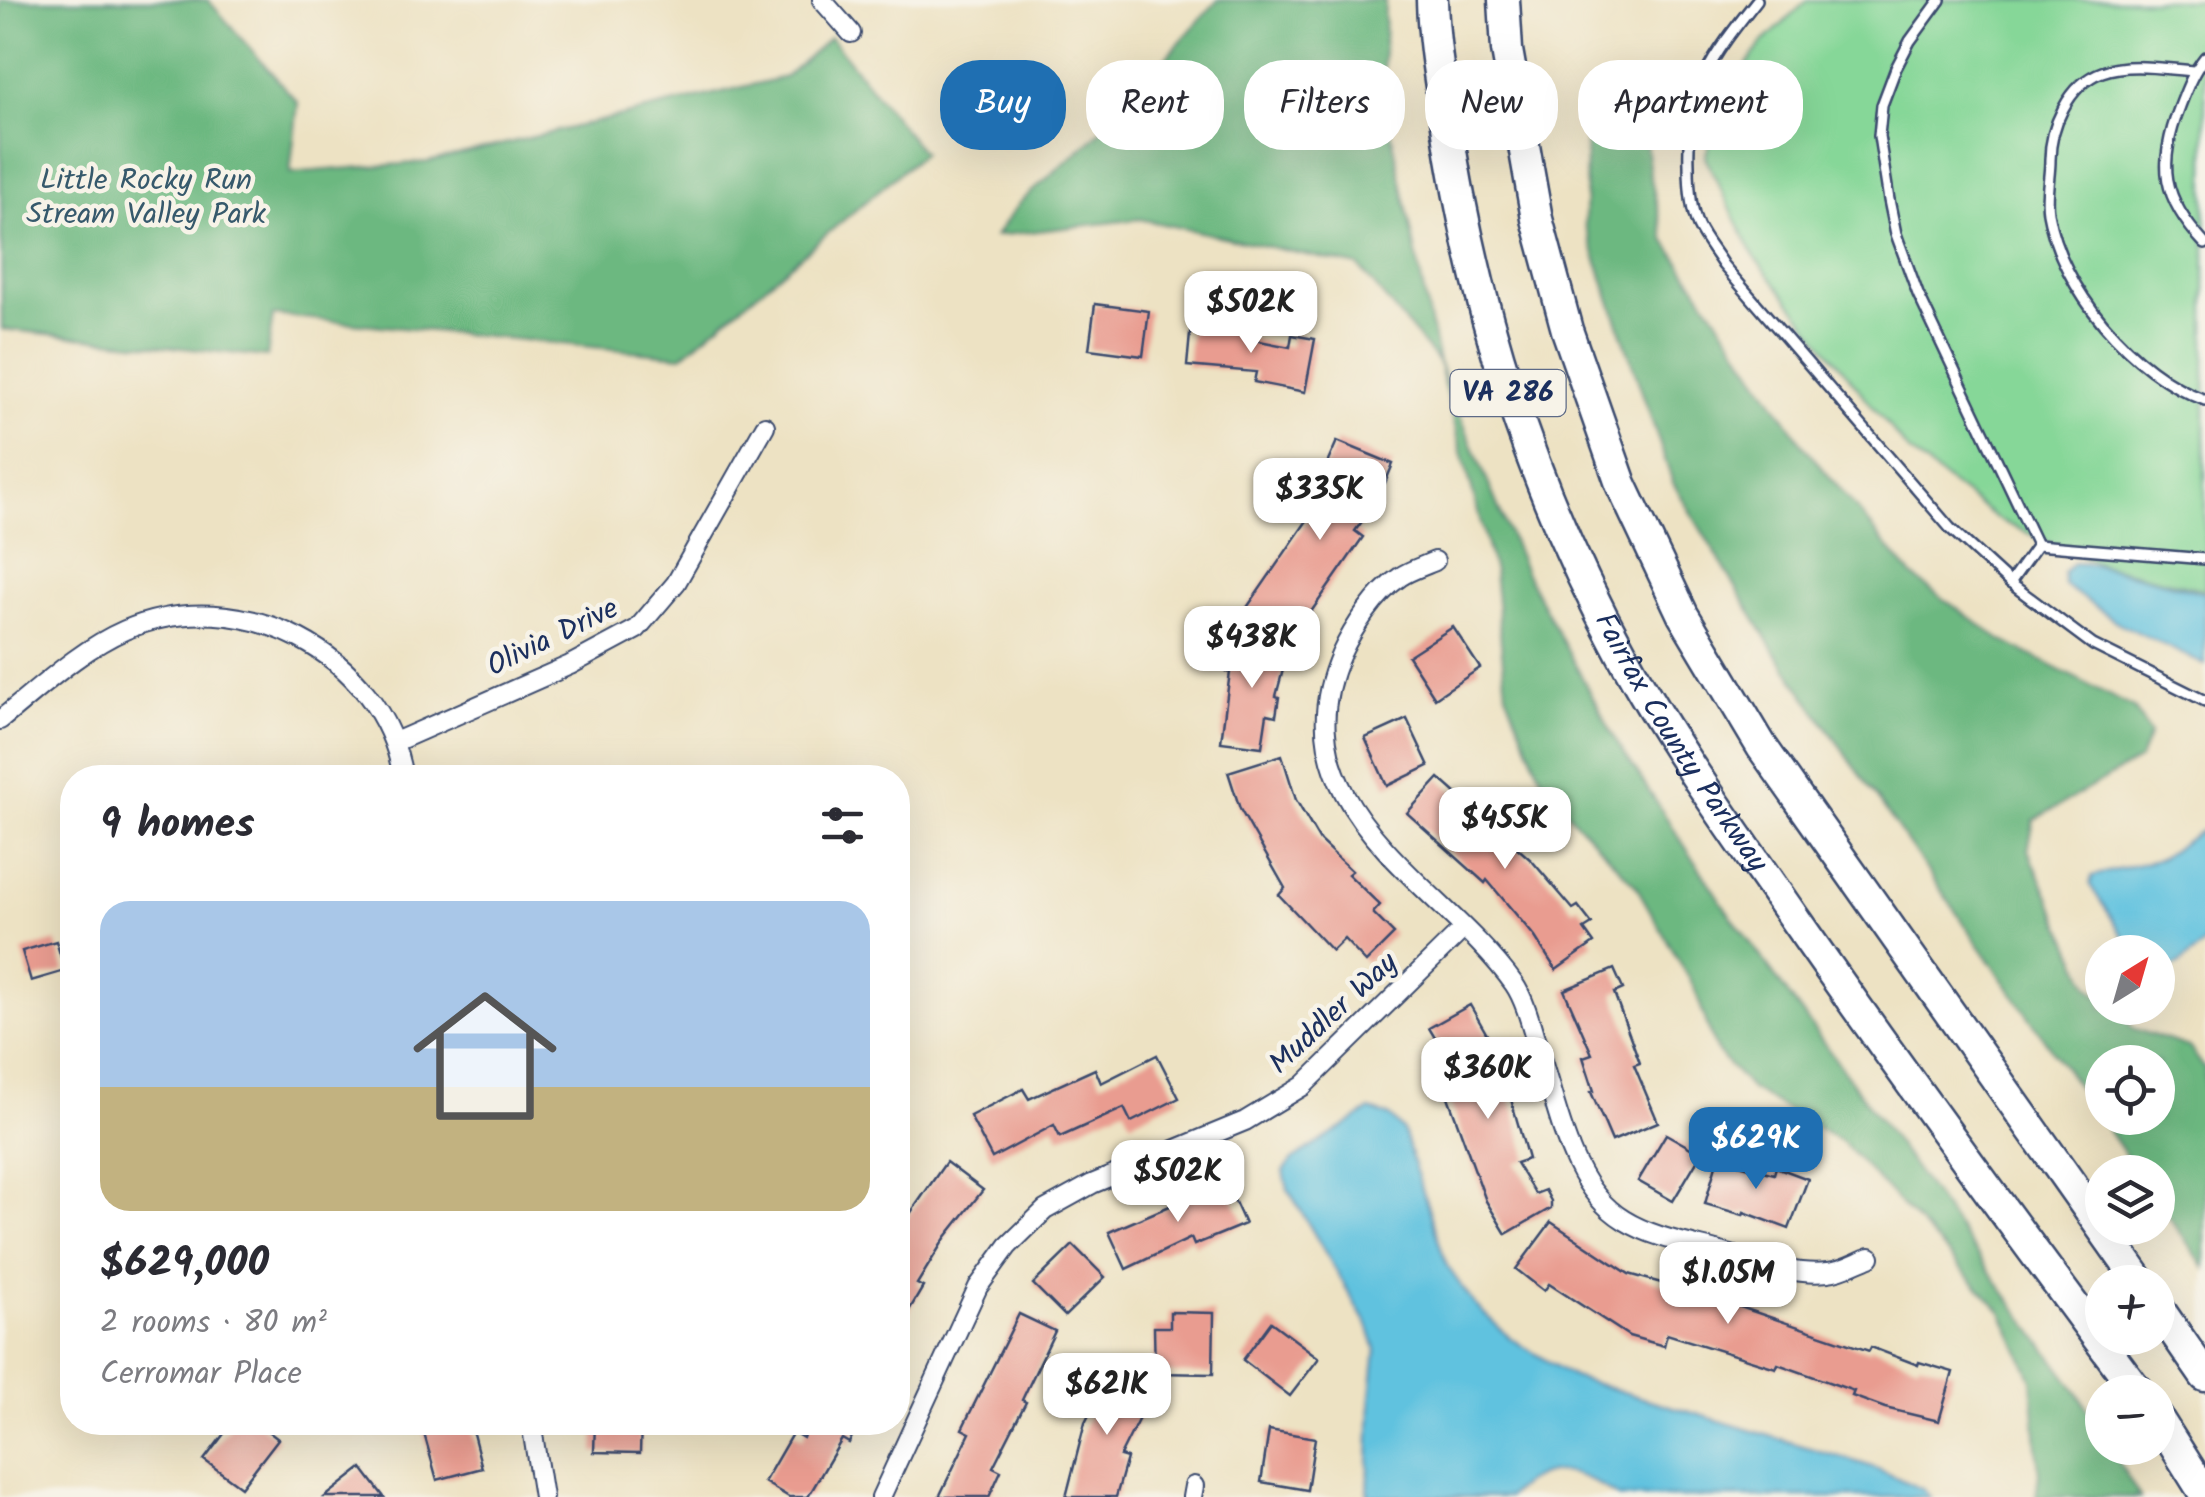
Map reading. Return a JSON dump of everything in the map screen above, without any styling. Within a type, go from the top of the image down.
[{"type":"highway","name":"Fairfax County Parkway","points":[[1432,0],[1452,162],[1474,265],[1510,398],[1555,511],[1622,654],[1722,813],[1898,1068],[2125,1375]]},
{"type":"highway","name":"VA 286","points":[[1504,0],[1507,50],[1537,219],[1567,330],[1621,484],[1683,615],[1762,747],[2128,1265]]},
{"type":"highway","points":[[2175,1333],[2205,1376]]},
{"type":"highway","points":[[2175,1446],[2205,1494]]},
{"type":"street","points":[[822,0],[851,33]]},
{"type":"street","name":"Olivia Drive","points":[[395,742],[570,666],[637,629],[676,583],[765,426]]},
{"type":"street","points":[[1435,561],[1400,576],[1379,597],[1348,639],[1332,674],[1326,713],[1328,758],[1348,803],[1374,838],[1516,986],[1582,1176],[1602,1204],[1626,1222],[1654,1234],[1789,1270],[1830,1272],[1870,1257]]},
{"type":"street","points":[[0,720],[71,664],[124,630],[167,617],[222,614],[280,628],[328,656],[362,688],[379,711],[395,742],[400,765]]},
{"type":"street","name":"Muddler Way","points":[[882,1497],[978,1287],[1008,1246],[1045,1210],[1060,1201],[1246,1122],[1303,1086],[1463,929]]},
{"type":"street","points":[[533,1435],[543,1497]]},
{"type":"lane","points":[[1757,0],[1718,49],[1694,97],[1688,136],[1690,187],[1697,224],[1723,265],[1950,528],[2010,583],[2094,645],[2205,701]]},
{"type":"lane","points":[[1940,0],[1910,42],[1882,105],[1878,136],[1888,200],[1918,294],[2037,545]]},
{"type":"lane","points":[[2205,56],[2194,71],[2174,121],[2164,162],[2170,196],[2186,224],[2205,244]]},
{"type":"lane","points":[[2194,71],[2128,68],[2100,72],[2080,86],[2062,111],[2050,138],[2047,209],[2058,254],[2076,289],[2135,359],[2205,400]]},
{"type":"lane","points":[[2010,583],[2037,545]]},
{"type":"lane","points":[[2037,545],[2205,559]]},
{"type":"green space","name":"Little Rocky Run Stream Valley Park","points":[[0,0],[208,0],[298,103],[290,173],[428,162],[785,77],[830,37],[923,153],[682,356],[273,315],[267,357],[2,329]]},
{"type":"green space","points":[[1218,0],[1385,0],[1384,60],[1244,60],[1244,150],[1395,150],[1438,362],[1358,266],[1140,219],[995,236],[1020,202],[1086,144],[1086,150],[1224,150],[1224,60],[1164,60]]},
{"type":"green space","points":[[1808,0],[2205,0],[2205,590],[2104,566],[2000,521],[1908,451],[1754,256],[1705,157],[1707,150],[1803,150],[1803,60],[1750,60],[1763,42]]},
{"type":"green space","points":[[1586,150],[1647,150],[1665,240],[1801,442],[1912,576],[2001,640],[2134,708],[2150,734],[2140,759],[2034,820],[2028,850],[2085,976],[2085,1025],[2130,1025],[2189,1047],[2205,1069],[2205,1268],[2175,1225],[2175,1155],[2125,1155],[2111,1135],[2175,1135],[2175,1045],[2085,1045],[2085,1097],[1775,652],[1673,483],[1585,225]]},
{"type":"green space","points":[[1438,362],[1525,572],[1617,742],[1726,909],[2078,1393],[2085,1405],[2085,1465],[2120,1465],[2140,1497],[2036,1497],[2039,1474],[2032,1380],[2002,1312],[1842,1142],[1751,1089],[1716,1050],[1694,987],[1636,886],[1546,789],[1506,693],[1494,572]]},
{"type":"water","points":[[2073,563],[2091,564],[2205,593],[2205,665],[2117,622],[2064,585],[2063,573]]},
{"type":"water","points":[[2205,828],[2205,944],[2175,967],[2175,935],[2123,935],[2090,885],[2092,876],[2160,859]]},
{"type":"water","points":[[1370,1110],[1390,1116],[1403,1131],[1447,1266],[1474,1304],[1510,1338],[1573,1377],[1873,1467],[1924,1490],[1930,1497],[1618,1497],[1589,1480],[1563,1472],[1536,1477],[1508,1497],[1368,1497],[1376,1350],[1368,1325],[1288,1189],[1284,1171],[1292,1160]]},
{"type":"building","points":[[1095,304],[1149,311],[1143,356],[1089,349]]},
{"type":"building","points":[[1191,323],[1244,328],[1244,338],[1290,347],[1292,335],[1315,339],[1305,392],[1254,382],[1256,372],[1187,366]]},
{"type":"building","points":[[1337,441],[1393,464],[1385,483],[1375,478],[1361,513],[1366,516],[1355,531],[1363,537],[1290,642],[1246,609],[1335,480],[1322,475]]},
{"type":"building","points":[[1453,627],[1480,668],[1435,698],[1408,656]]},
{"type":"building","points":[[1237,637],[1288,651],[1276,696],[1276,716],[1267,714],[1262,747],[1221,742],[1227,672]]},
{"type":"building","points":[[1407,719],[1429,766],[1387,786],[1365,738]]},
{"type":"building","points":[[1282,755],[1296,800],[1320,841],[1380,905],[1373,913],[1394,934],[1366,962],[1344,939],[1332,951],[1279,895],[1285,888],[1240,809],[1228,772]]},
{"type":"building","points":[[1439,778],[1532,861],[1573,909],[1578,906],[1592,924],[1584,929],[1594,943],[1556,970],[1535,937],[1487,880],[1485,883],[1407,813]]},
{"type":"building","points":[[56,941],[60,972],[31,981],[22,951]]},
{"type":"building","points":[[1614,969],[1623,989],[1614,993],[1640,1063],[1634,1065],[1658,1122],[1612,1141],[1591,1092],[1594,1091],[1583,1057],[1592,1054],[1564,990]]},
{"type":"building","points":[[1470,1005],[1497,1052],[1487,1058],[1498,1092],[1508,1089],[1528,1159],[1516,1163],[1535,1194],[1545,1190],[1551,1201],[1551,1208],[1506,1234],[1486,1201],[1447,1094],[1465,1088],[1429,1028]]},
{"type":"building","points":[[1157,1055],[1179,1098],[1131,1122],[1124,1108],[1060,1137],[1054,1125],[992,1158],[970,1116],[1023,1089],[1029,1099],[1095,1069],[1101,1083]]},
{"type":"building","points":[[1666,1134],[1701,1154],[1673,1201],[1638,1181]]},
{"type":"building","points":[[1718,1158],[1774,1174],[1776,1167],[1808,1179],[1789,1229],[1744,1212],[1743,1215],[1705,1204]]},
{"type":"building","points":[[946,1162],[983,1190],[945,1238],[917,1284],[923,1287],[910,1309],[910,1214]]},
{"type":"building","points":[[1226,1182],[1245,1224],[1194,1245],[1191,1238],[1126,1269],[1109,1232]]},
{"type":"building","points":[[1551,1222],[1629,1274],[1742,1302],[1740,1307],[1869,1351],[1871,1347],[1918,1365],[1919,1362],[1953,1372],[1939,1421],[1885,1408],[1852,1396],[1854,1391],[1778,1364],[1776,1368],[1667,1334],[1664,1346],[1629,1336],[1549,1284],[1544,1291],[1516,1269]]},
{"type":"building","points":[[1073,1245],[1105,1277],[1065,1316],[1033,1284]]},
{"type":"building","points":[[1170,1312],[1214,1313],[1213,1374],[1155,1373],[1154,1327],[1170,1327]]},
{"type":"building","points":[[1019,1314],[1055,1331],[1022,1400],[1026,1402],[993,1467],[1001,1471],[989,1497],[939,1497],[970,1433],[962,1429]]},
{"type":"building","points":[[1271,1322],[1319,1358],[1290,1396],[1243,1360]]},
{"type":"building","points":[[1112,1370],[1153,1390],[1120,1456],[1127,1458],[1116,1497],[1066,1497],[1085,1423]]},
{"type":"building","points":[[1269,1430],[1315,1438],[1307,1490],[1261,1482]]},
{"type":"building","points":[[223,1435],[273,1435],[278,1439],[241,1487],[204,1460]]},
{"type":"building","points":[[424,1435],[473,1435],[482,1468],[437,1480]]},
{"type":"building","points":[[595,1435],[641,1435],[640,1453],[594,1452]]},
{"type":"building","points":[[791,1435],[853,1435],[849,1443],[842,1439],[808,1497],[789,1497],[764,1482]]},
{"type":"building","points":[[362,1468],[384,1497],[325,1497]]}]
